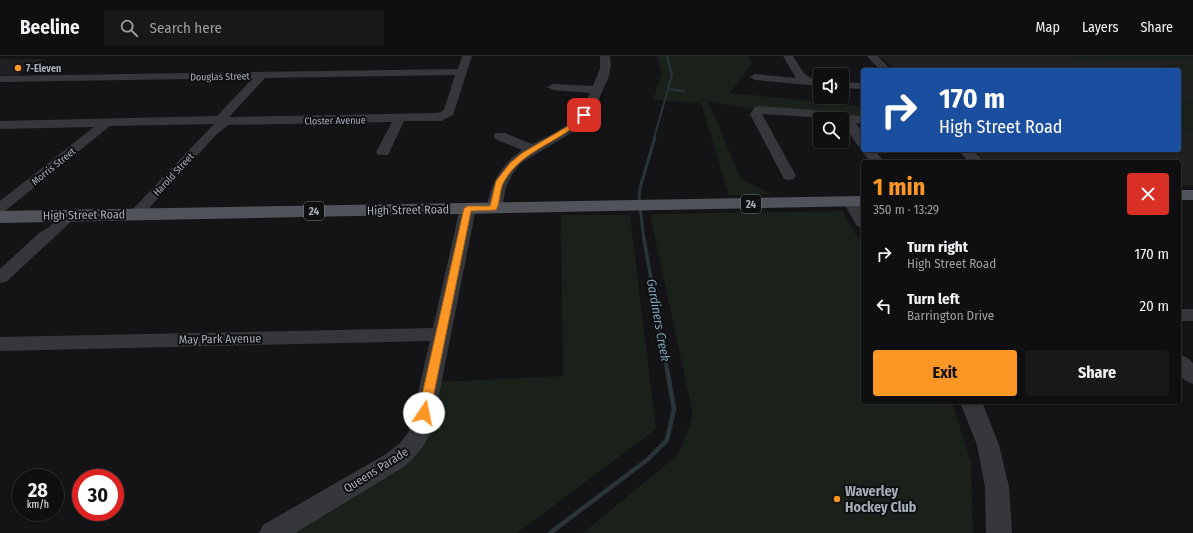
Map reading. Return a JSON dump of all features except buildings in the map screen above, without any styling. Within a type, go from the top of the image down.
[{"type":"main road","name":"High Street Road","points":[[0,217],[857,202]]},
{"type":"street","points":[[462,73],[467,56]]},
{"type":"street","points":[[494,208],[497,190],[503,176],[518,160],[532,149],[563,132],[577,122],[587,112],[606,72],[605,56]]},
{"type":"street","points":[[788,56],[802,78],[813,82]]},
{"type":"street","points":[[872,56],[884,68]]},
{"type":"street","name":"Douglas Street","points":[[0,78],[462,73]]},
{"type":"street","name":"Closter Avenue","points":[[0,125],[192,122],[219,123],[432,118],[444,116],[449,112],[462,73]]},
{"type":"street","name":"Harold Street","points":[[136,214],[262,75]]},
{"type":"street","points":[[755,77],[813,83]]},
{"type":"street","points":[[849,85],[861,86]]},
{"type":"street","points":[[553,87],[597,90]]},
{"type":"street","points":[[789,176],[756,114],[759,110],[813,114]]},
{"type":"street","points":[[383,152],[399,119]]},
{"type":"street","points":[[849,119],[861,120]]},
{"type":"street","points":[[849,122],[861,140]]},
{"type":"street","name":"Morris Street","points":[[0,208],[106,123]]},
{"type":"street","points":[[500,136],[532,149]]},
{"type":"street","points":[[967,152],[975,160]]},
{"type":"street","points":[[857,202],[861,216]]},
{"type":"street","name":"Queens Parade","points":[[272,533],[394,461],[412,447],[416,441],[422,425],[468,208]]},
{"type":"street","points":[[0,278],[45,236],[55,230],[67,215]]},
{"type":"street","points":[[1181,315],[1193,315]]},
{"type":"street","name":"May Park Avenue","points":[[0,344],[441,334]]},
{"type":"street","points":[[1181,364],[1193,376]]},
{"type":"street","points":[[972,404],[988,445],[997,487],[999,533]]},
{"type":"shaded area","points":[[657,56],[748,56],[752,63],[730,93],[813,101],[813,104],[861,106],[861,117],[849,116],[849,112],[813,112],[813,113],[750,109],[708,101],[741,179],[772,194],[729,195],[701,103],[653,100],[662,73]]},
{"type":"shaded area","points":[[880,56],[1193,56],[1193,185],[1181,185],[1181,160],[984,160],[976,152],[1181,152],[1181,68],[892,68]]},
{"type":"shaded area","points":[[1068,56],[1193,56],[1193,60],[1077,61]]},
{"type":"shaded area","points":[[0,59],[45,59],[17,75],[0,75]]},
{"type":"shaded area","points":[[1193,64],[1193,80],[1189,80],[1181,76],[1181,68],[1167,68],[1162,65]]},
{"type":"shaded area","points":[[1181,98],[1193,101],[1193,132],[1181,129]]},
{"type":"shaded area","points":[[842,211],[861,244],[861,404],[953,404],[971,462],[973,533],[583,533],[679,454],[693,415],[650,214]]},
{"type":"shaded area","points":[[561,215],[630,215],[656,429],[517,533],[285,533],[401,464],[438,382],[563,376]]},
{"type":"waterway","name":"Gardiners Creek","points":[[667,56],[672,75],[668,89]]},
{"type":"waterway","name":"Gardiners Creek","points":[[654,138],[668,89]]},
{"type":"waterway","points":[[668,89],[684,91]]},
{"type":"waterway","name":"Gardiners Creek","points":[[644,240],[639,198],[640,188],[655,137]]},
{"type":"waterway","name":"Gardiners Creek","points":[[644,239],[667,370]]},
{"type":"waterway","name":"Gardiners Creek","points":[[550,533],[647,460],[667,440],[674,409],[667,369]]},
{"type":"place","name":"7-Eleven","points":[[18,68]]},
{"type":"place","name":"Waverley Hockey Club","points":[[837,499]]},
{"type":"route","points":[[424,413],[468,208],[494,208],[500,181],[512,164],[532,149],[567,130],[584,115]]}]
